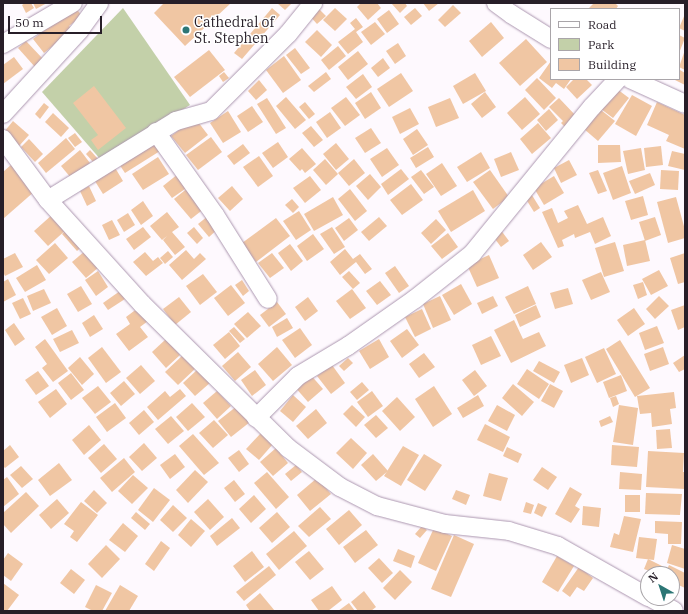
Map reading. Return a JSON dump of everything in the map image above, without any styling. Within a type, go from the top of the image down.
[{"type":"street","points":[[3,44],[73,3]]},
{"type":"street","points":[[3,114],[79,31],[99,3]]},
{"type":"street","points":[[48,200],[176,121],[211,111],[288,34],[313,3]]},
{"type":"street","points":[[496,3],[516,9],[550,38]]},
{"type":"street","points":[[256,418],[298,376],[348,346],[402,308],[472,254],[592,107],[617,80]]},
{"type":"street","points":[[632,80],[685,104]]},
{"type":"street","points":[[156,132],[215,215],[268,299]]},
{"type":"street","points":[[3,139],[48,200],[142,304],[288,448],[340,487],[377,506],[445,524],[509,531],[558,546],[640,592]]},
{"type":"street","points":[[665,606],[674,611]]},
{"type":"green space","points":[[123,8],[190,105],[109,157],[101,160],[42,92]]},
{"type":"building","points":[[25,3],[31,3],[34,8],[26,13],[22,5]]},
{"type":"building","points":[[33,3],[47,3],[36,9]]},
{"type":"building","name":"Cathedral of St. Stephen","points":[[164,3],[231,3],[185,46],[154,13]]},
{"type":"building","points":[[277,3],[292,3],[285,10]]},
{"type":"building","points":[[361,3],[377,3],[381,8],[368,20],[357,7]]},
{"type":"building","points":[[391,3],[405,3],[407,6],[400,13]]},
{"type":"building","points":[[423,3],[439,3],[429,11]]},
{"type":"building","points":[[594,3],[615,3],[618,6],[617,8],[589,8]]},
{"type":"building","points":[[453,5],[461,13],[445,27],[438,20]]},
{"type":"building","points":[[316,6],[326,16],[317,24],[308,14]]},
{"type":"building","points":[[75,7],[82,16],[69,26],[73,30],[44,53],[33,39]]},
{"type":"building","points":[[272,8],[280,15],[242,59],[234,53]]},
{"type":"building","points":[[335,8],[347,19],[335,31],[323,20]]},
{"type":"building","points":[[415,8],[422,16],[411,25],[404,17]]},
{"type":"building","points":[[389,10],[399,24],[387,33],[377,19]]},
{"type":"building","points":[[685,14],[685,31],[680,28]]},
{"type":"building","points":[[356,18],[363,27],[356,32],[363,42],[348,54],[338,42],[355,29],[350,23]]},
{"type":"building","points":[[375,22],[385,34],[371,45],[361,32]]},
{"type":"building","points":[[491,22],[504,38],[482,57],[469,41]]},
{"type":"building","points":[[317,30],[332,45],[321,57],[305,42]]},
{"type":"building","points":[[680,36],[685,38],[680,50]]},
{"type":"building","points":[[526,39],[547,62],[520,86],[499,63]]},
{"type":"building","points":[[26,41],[44,60],[35,67],[18,48]]},
{"type":"building","points":[[398,43],[406,56],[395,64],[386,51]]},
{"type":"building","points":[[338,46],[346,56],[329,70],[321,60]]},
{"type":"building","points":[[295,48],[310,68],[301,74],[286,55]]},
{"type":"building","points":[[209,50],[225,70],[190,97],[174,77]]},
{"type":"building","points":[[685,50],[685,70],[680,68]]},
{"type":"building","points":[[358,51],[368,64],[348,80],[338,67]]},
{"type":"building","points":[[284,56],[301,80],[283,93],[266,70]]},
{"type":"building","points":[[14,57],[23,69],[3,84],[3,65]]},
{"type":"building","points":[[383,58],[390,68],[378,77],[371,68]]},
{"type":"building","points":[[550,62],[550,80],[570,80],[564,89],[556,83],[552,88],[539,78]]},
{"type":"building","points":[[680,70],[685,73],[685,85],[675,80],[680,80]]},
{"type":"building","points":[[224,72],[229,78],[223,82],[219,76]]},
{"type":"building","points":[[326,72],[331,79],[314,92],[308,86]]},
{"type":"building","points":[[401,73],[413,91],[389,107],[377,89]]},
{"type":"building","points":[[475,73],[486,91],[463,104],[453,86]]},
{"type":"building","points":[[363,74],[372,87],[356,99],[346,87]]},
{"type":"building","points":[[537,78],[556,98],[544,110],[525,90]]},
{"type":"building","points":[[259,80],[267,90],[256,100],[248,91]]},
{"type":"building","points":[[573,80],[587,80],[592,85],[577,99],[566,87]]},
{"type":"building","points":[[94,86],[126,128],[98,150],[91,140],[98,135],[73,103]]},
{"type":"building","points":[[617,89],[629,98],[613,118],[601,109]]},
{"type":"building","points":[[371,92],[381,108],[365,119],[355,103]]},
{"type":"building","points":[[485,92],[496,107],[482,118],[471,104]]},
{"type":"building","points":[[632,95],[652,106],[636,136],[615,124]]},
{"type":"building","points":[[286,97],[306,120],[295,129],[276,106]]},
{"type":"building","points":[[346,97],[360,115],[345,126],[331,108]]},
{"type":"building","points":[[525,97],[540,114],[522,130],[507,113]]},
{"type":"building","points":[[267,98],[286,128],[276,134],[257,104]]},
{"type":"building","points":[[450,98],[459,118],[436,127],[428,107]]},
{"type":"building","points":[[559,98],[577,117],[566,128],[561,123],[563,121],[549,107]]},
{"type":"building","points":[[305,102],[315,114],[309,119],[299,107]]},
{"type":"building","points":[[657,102],[685,115],[685,149],[666,141],[669,135],[647,125]]},
{"type":"building","points":[[44,103],[49,107],[40,119],[35,114]]},
{"type":"building","points":[[252,106],[263,122],[248,132],[237,116]]},
{"type":"building","points":[[410,108],[419,124],[400,134],[392,117]]},
{"type":"building","points":[[549,109],[558,120],[546,131],[537,120]]},
{"type":"building","points":[[601,110],[615,121],[598,141],[584,129]]},
{"type":"building","points":[[228,111],[241,132],[223,143],[210,123]]},
{"type":"building","points":[[330,112],[341,128],[327,138],[316,122]]},
{"type":"building","points":[[53,113],[69,128],[61,137],[45,122]]},
{"type":"building","points":[[195,118],[208,135],[185,153],[171,136]]},
{"type":"building","points":[[13,121],[29,135],[19,146],[4,132]]},
{"type":"building","points":[[538,123],[551,138],[532,154],[520,139]]},
{"type":"building","points":[[311,126],[323,140],[314,147],[302,133]]},
{"type":"building","points":[[371,128],[381,143],[365,153],[355,138]]},
{"type":"building","points":[[417,129],[428,145],[413,155],[403,139]]},
{"type":"building","points":[[75,133],[82,142],[75,147],[68,138]]},
{"type":"building","points":[[211,137],[222,152],[198,170],[186,155]]},
{"type":"building","points":[[66,138],[75,149],[46,173],[38,163]]},
{"type":"building","points":[[29,139],[43,154],[35,162],[21,147]]},
{"type":"building","points":[[154,142],[160,151],[125,173],[119,164]]},
{"type":"building","points":[[278,142],[288,157],[273,168],[262,153]]},
{"type":"building","points":[[336,143],[349,159],[336,170],[323,154]]},
{"type":"building","points":[[243,144],[250,153],[234,165],[227,156]]},
{"type":"building","points":[[598,145],[620,145],[621,162],[598,163]]},
{"type":"building","points":[[661,146],[663,165],[646,167],[644,148]]},
{"type":"building","points":[[428,147],[434,157],[416,168],[410,158]]},
{"type":"building","points":[[302,148],[316,164],[305,173],[302,169],[300,171],[289,159]]},
{"type":"building","points":[[387,148],[399,165],[382,177],[370,159]]},
{"type":"building","points":[[641,148],[645,170],[628,174],[623,151]]},
{"type":"building","points":[[80,150],[90,163],[71,178],[61,166]]},
{"type":"building","points":[[90,150],[98,159],[94,163],[86,154]]},
{"type":"building","points":[[672,151],[685,154],[685,170],[668,166]]},
{"type":"building","points":[[481,152],[490,168],[467,182],[457,167]]},
{"type":"building","points":[[511,152],[519,170],[501,177],[494,159]]},
{"type":"building","points":[[259,156],[273,176],[258,187],[243,167]]},
{"type":"building","points":[[158,157],[169,174],[143,190],[132,174]]},
{"type":"building","points":[[325,159],[338,174],[326,185],[313,170]]},
{"type":"building","points":[[354,159],[365,173],[349,186],[338,173]]},
{"type":"building","points":[[569,160],[577,175],[561,183],[554,168]]},
{"type":"building","points":[[442,163],[457,186],[441,196],[426,174]]},
{"type":"building","points":[[12,164],[35,191],[3,219],[3,172]]},
{"type":"building","points":[[114,166],[123,181],[103,194],[93,178]]},
{"type":"building","points":[[622,166],[631,193],[613,200],[603,173]]},
{"type":"building","points":[[401,169],[409,179],[388,195],[381,184]]},
{"type":"building","points":[[421,170],[434,187],[424,194],[411,177]]},
{"type":"building","points":[[490,170],[509,197],[493,209],[473,182]]},
{"type":"building","points":[[598,170],[607,191],[598,194],[589,173]]},
{"type":"building","points":[[661,170],[679,171],[678,190],[660,189]]},
{"type":"building","points":[[650,173],[655,185],[635,194],[629,181]]},
{"type":"building","points":[[178,174],[188,187],[172,198],[163,186]]},
{"type":"building","points":[[370,174],[381,187],[368,200],[356,186]]},
{"type":"building","points":[[310,176],[321,190],[305,203],[293,188]]},
{"type":"building","points":[[554,176],[564,193],[544,205],[534,188]]},
{"type":"building","points":[[411,184],[423,200],[402,215],[390,200]]},
{"type":"building","points":[[89,186],[96,201],[87,206],[80,191]]},
{"type":"building","points":[[232,186],[243,199],[230,211],[218,198]]},
{"type":"building","points":[[189,187],[205,208],[191,219],[174,199]]},
{"type":"building","points":[[350,189],[367,211],[355,221],[338,199]]},
{"type":"building","points":[[473,190],[485,211],[451,232],[438,211]]},
{"type":"building","points":[[530,192],[540,208],[534,212],[524,196]]},
{"type":"building","points":[[643,196],[648,215],[631,220],[625,201]]},
{"type":"building","points":[[333,197],[343,215],[314,231],[304,214]]},
{"type":"building","points":[[676,197],[685,230],[685,238],[668,243],[657,202]]},
{"type":"building","points":[[292,199],[299,207],[293,213],[285,205]]},
{"type":"building","points":[[143,201],[153,216],[141,225],[131,210]]},
{"type":"building","points":[[578,205],[587,224],[603,217],[611,236],[595,244],[590,232],[575,238],[574,234],[562,240],[564,246],[558,248],[542,212],[552,208],[558,223],[568,218],[564,211]]},
{"type":"building","points":[[299,211],[311,230],[296,240],[283,221]]},
{"type":"building","points":[[167,212],[179,227],[172,232],[185,247],[175,255],[163,240],[167,236],[162,240],[150,226]]},
{"type":"building","points":[[128,213],[135,225],[124,232],[117,220]]},
{"type":"building","points":[[53,214],[67,229],[48,246],[34,231]]},
{"type":"building","points":[[208,216],[219,228],[209,237],[198,224]]},
{"type":"building","points":[[379,217],[387,226],[369,241],[361,232]]},
{"type":"building","points":[[655,217],[661,235],[645,241],[639,222]]},
{"type":"building","points":[[276,218],[290,236],[256,262],[242,243]]},
{"type":"building","points":[[349,218],[358,230],[344,241],[335,228]]},
{"type":"building","points":[[436,219],[446,230],[431,244],[421,233]]},
{"type":"building","points":[[112,220],[120,235],[109,240],[102,225]]},
{"type":"building","points":[[70,227],[85,244],[77,251],[62,234]]},
{"type":"building","points":[[143,227],[151,237],[134,250],[126,239]]},
{"type":"building","points":[[194,227],[203,238],[197,244],[187,233]]},
{"type":"building","points":[[332,227],[345,247],[334,254],[320,234]]},
{"type":"building","points":[[500,229],[509,241],[501,247],[492,235]]},
{"type":"building","points":[[448,233],[458,247],[442,259],[431,246]]},
{"type":"building","points":[[313,234],[324,249],[307,261],[297,246]]},
{"type":"building","points":[[645,240],[650,261],[627,266],[623,245]]},
{"type":"building","points":[[541,242],[552,257],[533,270],[523,255]]},
{"type":"building","points":[[615,242],[624,271],[604,277],[595,248]]},
{"type":"building","points":[[55,243],[68,258],[49,274],[36,260]]},
{"type":"building","points":[[290,244],[303,261],[291,271],[278,253]]},
{"type":"building","points":[[345,249],[353,259],[360,254],[372,269],[365,274],[356,262],[340,275],[330,262]]},
{"type":"building","points":[[186,250],[194,259],[200,253],[206,259],[182,280],[169,265]]},
{"type":"building","points":[[85,251],[99,267],[86,278],[72,262]]},
{"type":"building","points":[[168,251],[173,257],[165,264],[160,258]]},
{"type":"building","points":[[145,252],[153,261],[158,257],[163,263],[146,276],[133,262]]},
{"type":"building","points":[[15,253],[23,267],[5,276],[3,272],[3,259]]},
{"type":"building","points":[[272,253],[284,268],[270,278],[258,263]]},
{"type":"building","points":[[685,253],[685,282],[678,284],[670,258]]},
{"type":"building","points":[[489,255],[499,278],[477,287],[467,265]]},
{"type":"building","points":[[37,265],[46,280],[25,292],[16,278]]},
{"type":"building","points":[[395,266],[409,286],[399,293],[385,273]]},
{"type":"building","points":[[659,270],[668,286],[651,295],[642,279]]},
{"type":"building","points":[[98,271],[108,287],[96,296],[85,280]]},
{"type":"building","points":[[349,271],[360,283],[353,289],[342,277]]},
{"type":"building","points":[[601,272],[610,292],[591,300],[582,280]]},
{"type":"building","points":[[203,274],[217,292],[200,305],[186,286]]},
{"type":"building","points":[[8,279],[16,295],[3,302],[3,282]]},
{"type":"building","points":[[242,280],[249,291],[243,296],[235,285]]},
{"type":"building","points":[[380,281],[391,295],[377,305],[366,291]]},
{"type":"building","points":[[643,282],[647,295],[638,299],[633,285]]},
{"type":"building","points":[[461,284],[472,304],[454,315],[442,295]]},
{"type":"building","points":[[231,285],[245,303],[228,316],[214,298]]},
{"type":"building","points":[[81,286],[92,304],[78,312],[67,294]]},
{"type":"building","points":[[528,286],[536,304],[514,314],[505,297]]},
{"type":"building","points":[[568,288],[573,304],[555,309],[550,293]]},
{"type":"building","points":[[44,289],[51,303],[33,311],[27,296]]},
{"type":"building","points":[[352,289],[366,308],[350,319],[336,301]]},
{"type":"building","points":[[120,291],[125,299],[108,310],[103,303]]},
{"type":"building","points":[[440,296],[451,320],[433,328],[423,304]]},
{"type":"building","points":[[493,296],[498,306],[482,314],[477,303]]},
{"type":"building","points":[[659,296],[669,306],[655,319],[646,309]]},
{"type":"building","points":[[179,297],[191,312],[175,325],[163,309]]},
{"type":"building","points":[[308,297],[318,311],[305,321],[295,307]]},
{"type":"building","points":[[23,298],[31,314],[20,319],[12,303]]},
{"type":"building","points":[[277,302],[286,314],[269,327],[260,315]]},
{"type":"building","points":[[536,305],[541,317],[520,327],[515,315]]},
{"type":"building","points":[[685,305],[685,327],[678,330],[671,310]]},
{"type":"building","points":[[57,308],[67,326],[52,335],[41,317]]},
{"type":"building","points":[[138,308],[148,321],[140,327],[148,337],[129,351],[116,334],[130,324],[126,317]]},
{"type":"building","points":[[634,308],[645,324],[628,336],[617,320]]},
{"type":"building","points":[[422,309],[431,329],[415,337],[405,317]]},
{"type":"building","points":[[248,312],[261,326],[247,338],[234,324]]},
{"type":"building","points":[[94,315],[103,329],[90,337],[82,323]]},
{"type":"building","points":[[287,318],[293,328],[277,337],[272,327]]},
{"type":"building","points":[[514,320],[523,339],[539,332],[546,346],[511,363],[494,330]]},
{"type":"building","points":[[14,323],[25,339],[15,346],[5,330]]},
{"type":"building","points":[[657,326],[664,343],[645,350],[639,333]]},
{"type":"building","points":[[234,327],[245,339],[240,343],[229,331]]},
{"type":"building","points":[[300,328],[312,345],[295,358],[282,340]]},
{"type":"building","points":[[407,329],[419,345],[402,358],[390,341]]},
{"type":"building","points":[[72,330],[79,343],[60,352],[53,339]]},
{"type":"building","points":[[229,332],[240,346],[225,359],[213,345]]},
{"type":"building","points":[[491,336],[501,356],[481,365],[472,345]]},
{"type":"building","points":[[45,339],[68,371],[53,382],[42,368],[47,364],[35,347]]},
{"type":"building","points":[[166,339],[180,355],[166,368],[152,352]]},
{"type":"building","points":[[379,339],[389,357],[370,369],[359,351]]},
{"type":"building","points":[[620,340],[650,388],[635,397],[606,349]]},
{"type":"building","points":[[102,347],[121,372],[106,383],[88,358]]},
{"type":"building","points":[[277,347],[292,365],[273,381],[258,364]]},
{"type":"building","points":[[663,347],[669,364],[650,371],[644,354]]},
{"type":"building","points":[[604,348],[616,374],[597,383],[585,357]]},
{"type":"building","points":[[238,352],[251,367],[235,381],[222,366]]},
{"type":"building","points":[[424,353],[435,367],[419,378],[409,364]]},
{"type":"building","points":[[184,354],[197,367],[178,385],[165,372]]},
{"type":"building","points":[[685,355],[685,369],[679,372],[673,363]]},
{"type":"building","points":[[80,357],[94,374],[82,385],[68,368]]},
{"type":"building","points":[[348,358],[353,363],[344,371],[339,366]]},
{"type":"building","points":[[582,358],[589,375],[571,383],[564,365]]},
{"type":"building","points":[[539,361],[560,372],[554,383],[533,371]]},
{"type":"building","points":[[141,365],[155,381],[140,394],[126,378]]},
{"type":"building","points":[[332,365],[345,383],[331,394],[317,376]]},
{"type":"building","points":[[199,368],[211,382],[195,396],[183,383]]},
{"type":"building","points":[[527,369],[549,384],[539,399],[517,384]]},
{"type":"building","points":[[255,370],[266,385],[252,396],[241,380]]},
{"type":"building","points":[[475,370],[487,386],[474,396],[462,380]]},
{"type":"building","points":[[38,371],[49,386],[36,395],[25,380]]},
{"type":"building","points":[[71,373],[84,390],[71,400],[58,383]]},
{"type":"building","points":[[309,373],[323,389],[308,402],[294,386]]},
{"type":"building","points":[[621,375],[627,391],[609,398],[603,382]]},
{"type":"building","points":[[124,381],[135,394],[121,406],[110,393]]},
{"type":"building","points":[[362,382],[369,390],[357,400],[350,392]]},
{"type":"building","points":[[513,384],[534,402],[522,416],[502,398]]},
{"type":"building","points":[[550,384],[563,391],[554,408],[541,401]]},
{"type":"building","points":[[98,386],[111,402],[95,414],[82,398]]},
{"type":"building","points":[[434,386],[452,414],[433,427],[415,399]]},
{"type":"building","points":[[56,389],[67,404],[50,418],[38,402]]},
{"type":"building","points":[[180,389],[186,396],[158,420],[147,407],[165,391],[170,397]]},
{"type":"building","points":[[217,391],[231,406],[217,419],[203,403]]},
{"type":"building","points":[[372,391],[383,406],[368,417],[357,402]]},
{"type":"building","points":[[674,392],[676,408],[670,409],[672,424],[652,427],[651,413],[640,414],[637,396]]},
{"type":"building","points":[[293,395],[306,407],[293,422],[280,411]]},
{"type":"building","points":[[478,395],[484,406],[463,418],[457,408]]},
{"type":"building","points":[[616,396],[619,404],[613,407],[610,398]]},
{"type":"building","points":[[397,397],[415,417],[400,431],[382,411]]},
{"type":"building","points":[[115,403],[126,418],[107,432],[96,417]]},
{"type":"building","points":[[192,403],[205,417],[188,431],[176,417]]},
{"type":"building","points":[[352,405],[365,417],[356,427],[343,414]]},
{"type":"building","points":[[497,405],[515,415],[507,431],[488,421]]},
{"type":"building","points":[[619,405],[638,408],[633,445],[613,442]]},
{"type":"building","points":[[237,406],[250,422],[231,437],[218,421]]},
{"type":"building","points":[[316,409],[327,423],[308,439],[296,426]]},
{"type":"building","points":[[144,410],[154,422],[139,435],[129,423]]},
{"type":"building","points":[[376,415],[388,428],[376,438],[364,425]]},
{"type":"building","points":[[171,416],[184,431],[168,444],[155,429]]},
{"type":"building","points":[[610,416],[613,422],[601,427],[599,421]]},
{"type":"building","points":[[214,420],[228,435],[213,448],[199,433]]},
{"type":"building","points":[[485,424],[510,437],[503,452],[477,440]]},
{"type":"building","points":[[89,425],[101,440],[84,455],[72,440]]},
{"type":"building","points":[[670,429],[672,448],[657,449],[656,430]]},
{"type":"building","points":[[261,433],[273,444],[259,460],[246,449]]},
{"type":"building","points":[[193,434],[219,463],[204,475],[179,446]]},
{"type":"building","points":[[351,438],[367,453],[353,469],[336,453]]},
{"type":"building","points":[[144,443],[157,458],[142,471],[129,457]]},
{"type":"building","points":[[104,444],[117,459],[101,473],[88,458]]},
{"type":"building","points":[[10,445],[19,457],[5,468],[3,466],[3,451]]},
{"type":"building","points":[[612,445],[639,447],[637,467],[611,465]]},
{"type":"building","points":[[403,446],[419,455],[401,486],[384,476]]},
{"type":"building","points":[[507,447],[522,454],[518,463],[503,456]]},
{"type":"building","points":[[276,448],[288,463],[273,476],[260,462]]},
{"type":"building","points":[[239,450],[249,464],[239,472],[228,458]]},
{"type":"building","points":[[648,451],[684,453],[683,472],[685,472],[685,489],[646,487]]},
{"type":"building","points":[[175,454],[185,467],[170,479],[160,465]]},
{"type":"building","points":[[373,454],[388,471],[376,481],[361,465]]},
{"type":"building","points":[[424,454],[442,465],[425,491],[407,480]]},
{"type":"building","points":[[124,458],[135,472],[112,492],[100,478]]},
{"type":"building","points":[[59,463],[72,480],[50,496],[38,480]]},
{"type":"building","points":[[296,465],[302,472],[291,481],[285,474]]},
{"type":"building","points":[[21,466],[33,479],[22,488],[10,475]]},
{"type":"building","points":[[542,467],[557,477],[548,490],[533,480]]},
{"type":"building","points":[[195,470],[208,482],[188,503],[176,490]]},
{"type":"building","points":[[267,472],[289,497],[276,509],[254,483]]},
{"type":"building","points":[[620,472],[642,474],[641,490],[619,489]]},
{"type":"building","points":[[489,473],[508,478],[501,501],[483,496]]},
{"type":"building","points":[[133,475],[148,488],[132,504],[118,491]]},
{"type":"building","points":[[7,477],[19,494],[3,507],[3,480]]},
{"type":"building","points":[[317,478],[331,494],[310,511],[297,495]]},
{"type":"building","points":[[234,480],[245,494],[235,502],[224,488]]},
{"type":"building","points":[[570,487],[582,494],[575,506],[580,509],[571,523],[555,514]]},
{"type":"building","points":[[154,488],[170,500],[153,522],[138,510]]},
{"type":"building","points":[[94,490],[107,503],[97,513],[84,501]]},
{"type":"building","points":[[456,490],[470,495],[466,505],[452,499]]},
{"type":"building","points":[[26,492],[39,506],[11,533],[3,524],[3,513]]},
{"type":"building","points":[[646,493],[682,494],[680,515],[645,514]]},
{"type":"building","points":[[254,495],[266,509],[251,523],[239,509]]},
{"type":"building","points":[[625,495],[640,495],[640,512],[625,512]]},
{"type":"building","points":[[57,499],[69,513],[51,529],[39,515]]},
{"type":"building","points":[[208,499],[224,517],[210,530],[194,512]]},
{"type":"building","points":[[81,502],[98,515],[77,542],[70,537],[74,531],[64,524]]},
{"type":"building","points":[[526,502],[534,505],[531,514],[523,512]]},
{"type":"building","points":[[538,503],[547,507],[542,517],[534,513]]},
{"type":"building","points":[[173,505],[187,518],[173,532],[160,520]]},
{"type":"building","points":[[583,506],[601,508],[599,527],[582,525]]},
{"type":"building","points":[[320,507],[331,519],[309,537],[298,526]]},
{"type":"building","points":[[349,510],[362,525],[339,545],[326,529]]},
{"type":"building","points":[[136,512],[150,524],[145,530],[131,518]]},
{"type":"building","points":[[277,512],[290,527],[272,543],[259,528]]},
{"type":"building","points":[[624,516],[641,519],[633,552],[610,547],[614,533],[619,535]]},
{"type":"building","points":[[232,518],[240,528],[217,546],[210,536]]},
{"type":"building","points":[[191,519],[205,531],[191,547],[178,535]]},
{"type":"building","points":[[655,521],[682,522],[681,544],[668,544],[668,534],[655,533]]},
{"type":"building","points":[[123,523],[138,536],[125,552],[109,540]]},
{"type":"building","points":[[422,526],[427,530],[420,538],[415,534]]},
{"type":"building","points":[[434,528],[452,536],[436,571],[418,563]]},
{"type":"building","points":[[366,530],[378,545],[355,563],[343,547]]},
{"type":"building","points":[[294,531],[307,546],[279,570],[266,554]]},
{"type":"building","points":[[454,535],[474,544],[451,597],[431,589]]},
{"type":"building","points":[[639,537],[657,539],[654,560],[636,558]]},
{"type":"building","points":[[161,541],[170,548],[154,571],[145,564]]},
{"type":"building","points":[[106,545],[120,559],[102,578],[88,564]]},
{"type":"building","points":[[672,545],[685,549],[685,569],[680,566],[667,563]]},
{"type":"building","points":[[398,549],[415,556],[411,568],[393,561]]},
{"type":"building","points":[[252,551],[264,567],[245,582],[233,566]]},
{"type":"building","points":[[309,551],[324,569],[310,580],[295,562]]},
{"type":"building","points":[[8,553],[23,564],[11,581],[3,575],[3,560]]},
{"type":"building","points":[[557,556],[574,566],[558,592],[542,582]]},
{"type":"building","points":[[379,558],[393,573],[382,583],[368,568]]},
{"type":"building","points":[[648,559],[662,566],[645,566]]},
{"type":"building","points":[[269,566],[276,575],[244,601],[236,592]]},
{"type":"building","points":[[579,567],[593,578],[584,591],[577,587],[570,597],[562,591]]},
{"type":"building","points":[[71,569],[85,580],[74,594],[60,583]]},
{"type":"building","points":[[400,570],[412,582],[395,600],[383,588]]},
{"type":"building","points":[[680,570],[685,573],[685,588],[680,586]]},
{"type":"building","points":[[3,583],[19,595],[7,611],[3,611]]},
{"type":"building","points":[[96,585],[112,593],[102,611],[93,611],[85,607]]},
{"type":"building","points":[[120,585],[138,596],[129,611],[105,611]]},
{"type":"building","points":[[332,586],[342,600],[328,611],[319,611],[311,600]]},
{"type":"building","points":[[364,591],[376,607],[371,611],[358,611],[351,602]]},
{"type":"building","points":[[260,593],[275,611],[250,611],[246,605]]},
{"type":"building","points":[[349,603],[355,611],[338,611]]},
{"type":"place","name":"Cathedral of St. Stephen","points":[[186,30]]}]
